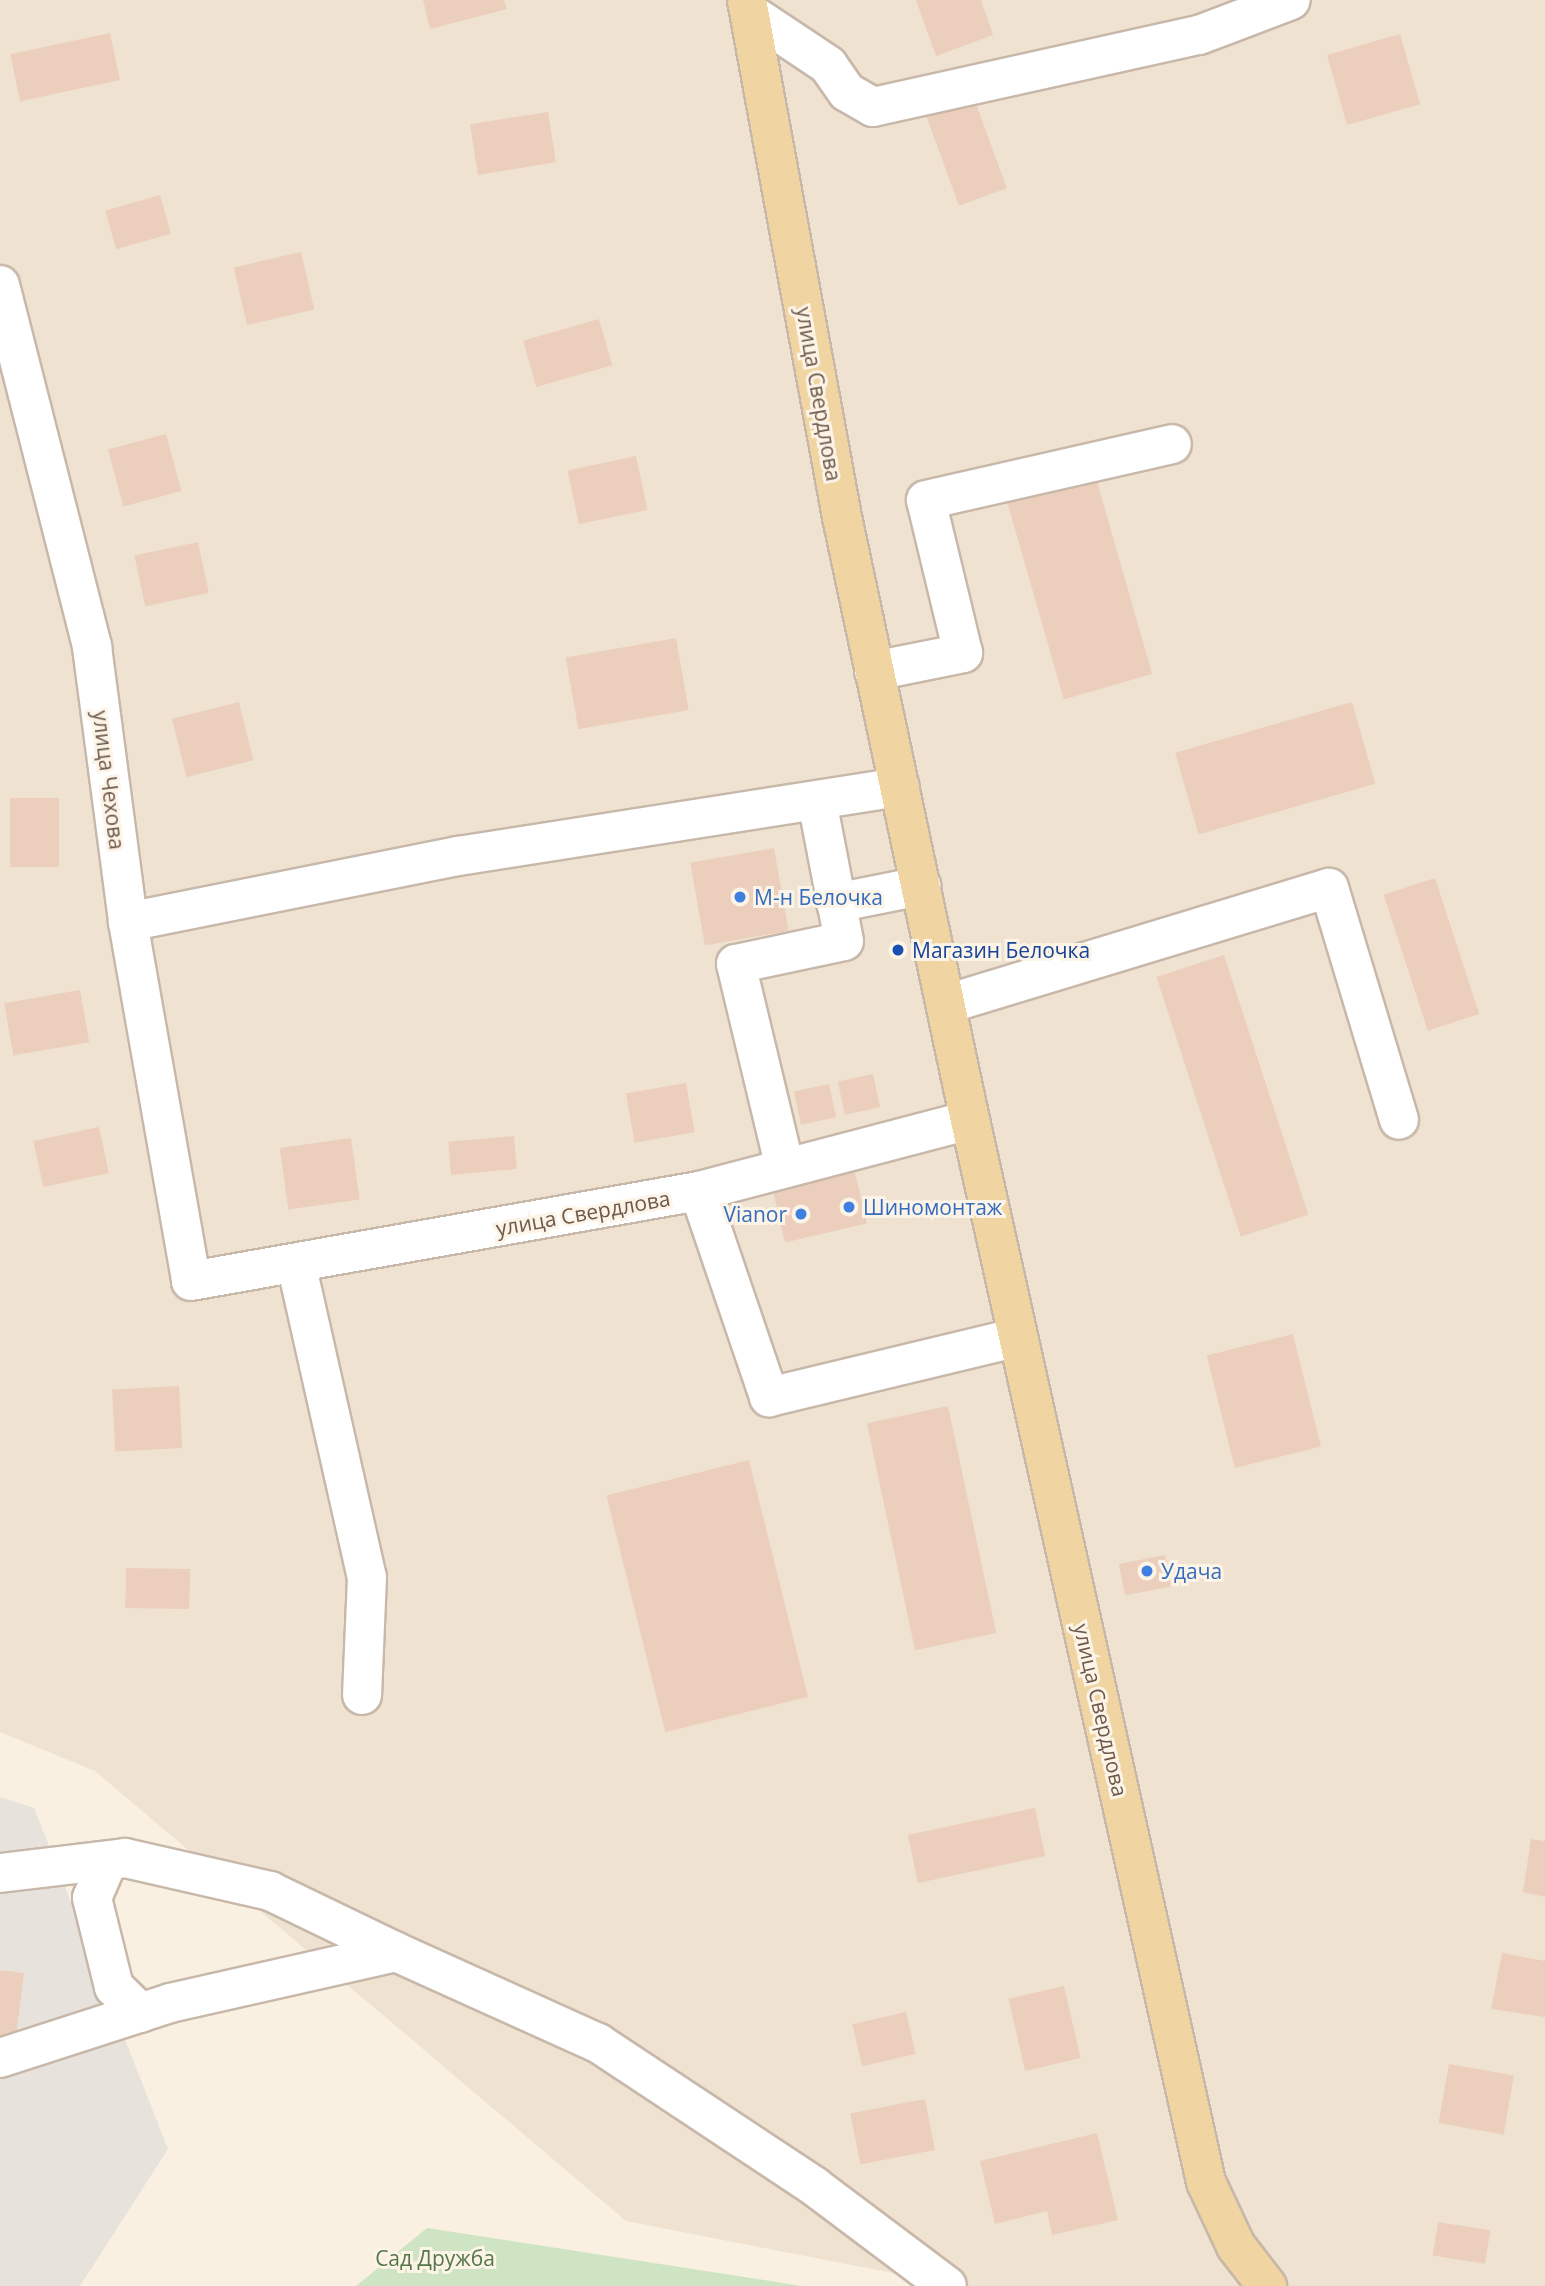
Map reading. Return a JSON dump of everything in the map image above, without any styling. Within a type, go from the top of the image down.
[{"type":"main road","name":"улица Свердлова","points":[[748,7],[842,517],[874,671],[970,1119],[1206,2182],[1236,2246],[1267,2286]]},
{"type":"street","points":[[748,7],[828,65],[847,92],[873,107],[1199,35],[1291,0]]},
{"type":"street","name":"улица Чехова","points":[[0,285],[92,647],[128,922],[191,1281]]},
{"type":"street","points":[[874,671],[963,653],[926,500],[1172,444]]},
{"type":"street","points":[[128,922],[458,856],[900,787]]},
{"type":"street","points":[[785,1168],[736,964],[844,941],[817,801]]},
{"type":"street","points":[[836,903],[921,886]]},
{"type":"street","points":[[947,1004],[1329,888],[1399,1120]]},
{"type":"street","name":"улица Свердлова","points":[[191,1281],[699,1191],[970,1119]]},
{"type":"street","points":[[699,1191],[769,1397],[1018,1337]]},
{"type":"street","points":[[296,1263],[367,1577],[362,1695]]},
{"type":"street","points":[[0,1873],[125,1858],[270,1891],[396,1952],[598,2043],[814,2186],[947,2286]]},
{"type":"street","points":[[108,1861],[92,1898],[114,1987],[141,2013]]},
{"type":"street","points":[[0,2058],[141,2013],[396,1952]]},
{"type":"shaded area","points":[[0,0],[1545,0],[1545,2286],[959,2286],[626,2221],[95,1771],[0,1732]]},
{"type":"shaded area","points":[[0,1797],[34,1808],[168,2149],[80,2286],[0,2286]]},
{"type":"green space","name":"Сад Дружба","points":[[427,2228],[802,2286],[356,2286]]},
{"type":"building","points":[[423,0],[504,0],[507,9],[430,29]]},
{"type":"building","points":[[916,0],[981,0],[993,35],[936,56]]},
{"type":"building","points":[[110,33],[120,80],[20,101],[10,54]]},
{"type":"building","points":[[1400,34],[1420,104],[1347,125],[1327,55]]},
{"type":"building","points":[[974,98],[1007,188],[959,206],[926,115]]},
{"type":"building","points":[[548,112],[556,162],[478,175],[470,124]]},
{"type":"building","points":[[160,195],[171,233],[116,249],[105,211]]},
{"type":"building","points":[[301,252],[314,309],[247,325],[234,268]]},
{"type":"building","points":[[599,319],[612,365],[536,387],[523,341]]},
{"type":"building","points":[[166,434],[181,491],[123,507],[108,450]]},
{"type":"building","points":[[636,456],[647,510],[579,524],[568,471]]},
{"type":"building","points":[[1096,478],[1152,674],[1064,699],[1008,503]]},
{"type":"building","points":[[198,542],[209,593],[145,606],[134,556]]},
{"type":"building","points":[[676,638],[689,710],[578,729],[566,657]]},
{"type":"building","points":[[239,702],[254,760],[187,777],[172,719]]},
{"type":"building","points":[[1352,702],[1375,784],[1199,834],[1175,753]]},
{"type":"building","points":[[10,798],[59,798],[59,867],[10,867]]},
{"type":"building","name":"М-н Белочка","points":[[774,848],[789,931],[705,945],[690,863]]},
{"type":"building","points":[[1435,878],[1479,1014],[1428,1031],[1384,895]]},
{"type":"building","points":[[1224,955],[1308,1215],[1241,1237],[1156,977]]},
{"type":"building","points":[[80,990],[89,1042],[13,1056],[4,1003]]},
{"type":"building","points":[[873,1074],[880,1107],[845,1115],[838,1081]]},
{"type":"building","points":[[686,1083],[695,1132],[635,1143],[626,1094]]},
{"type":"building","points":[[829,1084],[836,1117],[801,1125],[794,1091]]},
{"type":"building","points":[[99,1127],[109,1173],[43,1187],[33,1141]]},
{"type":"building","points":[[514,1136],[517,1169],[451,1175],[448,1142]]},
{"type":"building","points":[[351,1138],[360,1199],[288,1209],[280,1148]]},
{"type":"building","points":[[854,1168],[867,1224],[785,1242],[772,1187]]},
{"type":"building","points":[[1293,1334],[1321,1447],[1235,1468],[1207,1356]]},
{"type":"building","points":[[179,1386],[182,1448],[115,1451],[112,1390]]},
{"type":"building","points":[[948,1406],[996,1633],[915,1650],[867,1423]]},
{"type":"building","points":[[749,1460],[808,1697],[665,1732],[606,1496]]},
{"type":"building","points":[[1165,1555],[1171,1586],[1125,1595],[1119,1564]]},
{"type":"building","points":[[126,1568],[190,1569],[189,1609],[125,1608]]},
{"type":"building","points":[[1035,1808],[1045,1856],[918,1883],[908,1835]]},
{"type":"building","points":[[1531,1839],[1545,1841],[1545,1897],[1523,1892]]},
{"type":"building","points":[[1502,1953],[1545,1961],[1545,2017],[1491,2009]]},
{"type":"building","points":[[0,1970],[24,1973],[15,2044],[0,2043]]},
{"type":"building","points":[[1064,1986],[1081,2058],[1025,2071],[1008,1999]]},
{"type":"building","points":[[906,2012],[916,2054],[862,2066],[852,2024]]},
{"type":"building","points":[[1449,2064],[1514,2075],[1504,2135],[1439,2123]]},
{"type":"building","points":[[925,2099],[935,2150],[860,2165],[850,2114]]},
{"type":"building","points":[[1097,2133],[1118,2220],[1052,2235],[1047,2211],[995,2224],[980,2161]]},
{"type":"building","points":[[1438,2222],[1490,2230],[1485,2264],[1433,2256]]},
{"type":"place","name":"М-н Белочка","points":[[740,897]]},
{"type":"place","name":"Магазин Белочка","points":[[898,950]]},
{"type":"place","name":"Шиномонтаж","points":[[849,1207]]},
{"type":"place","name":"Vianor","points":[[801,1214]]},
{"type":"place","name":"Удача","points":[[1147,1571]]}]
